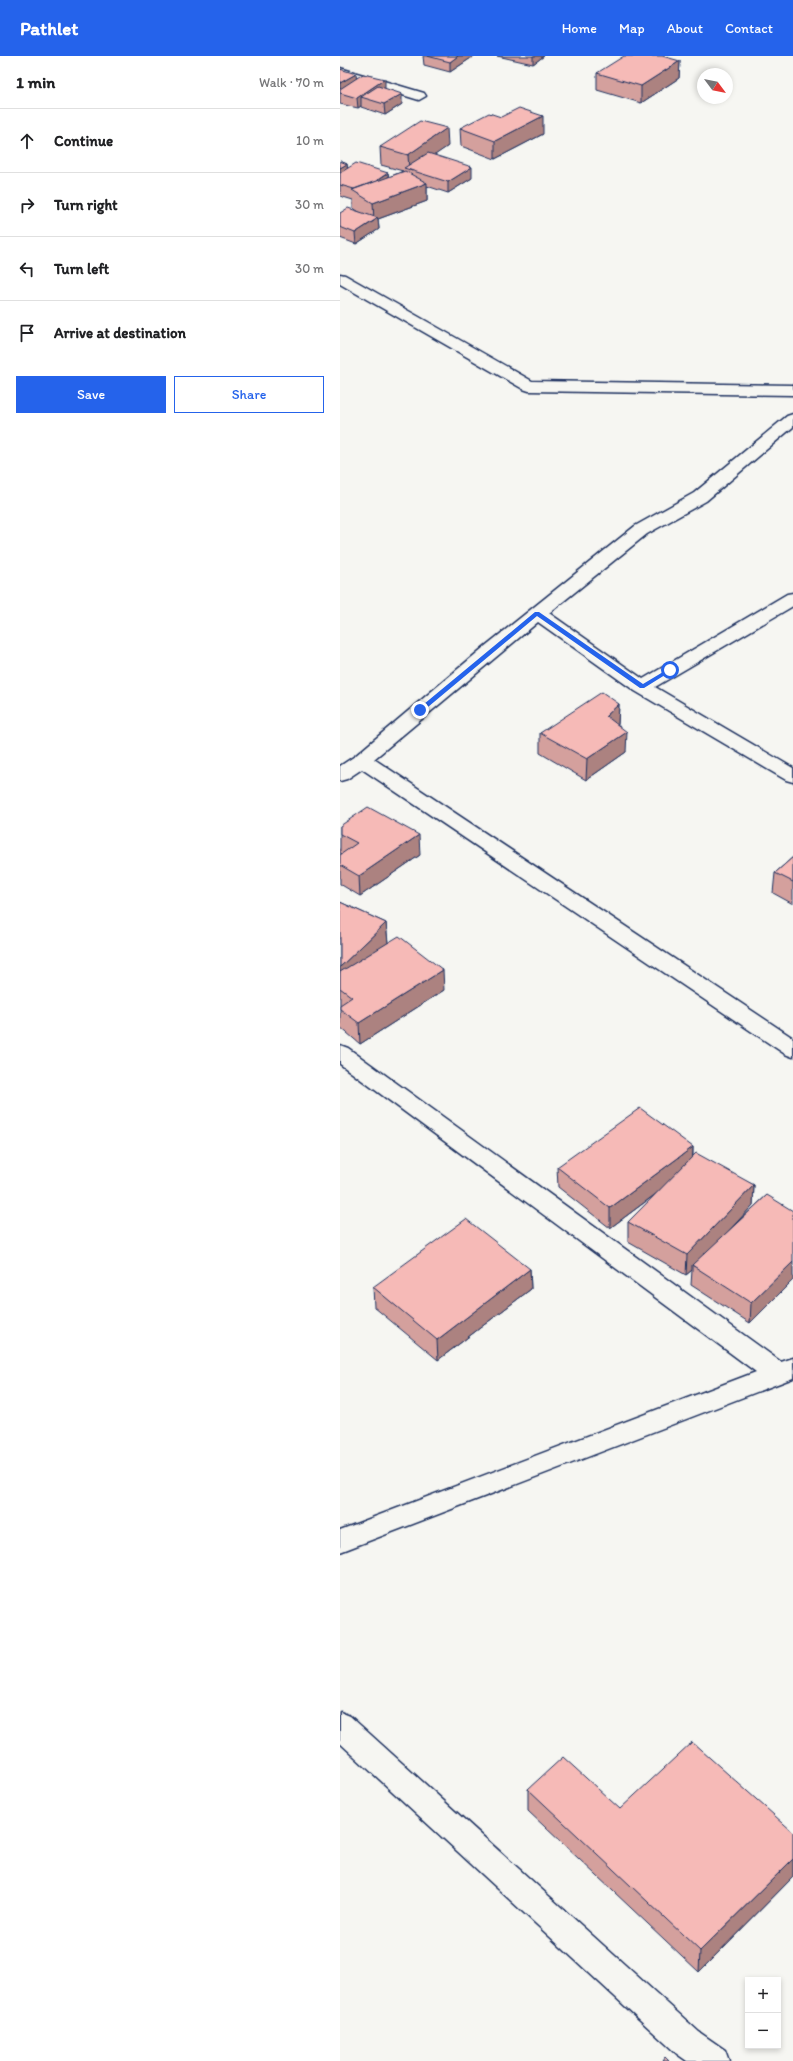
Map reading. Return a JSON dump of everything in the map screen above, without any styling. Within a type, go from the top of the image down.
[{"type":"street","points":[[340,72],[419,96]]},
{"type":"street","points":[[340,278],[529,386],[793,390]]},
{"type":"street","points":[[340,775],[362,760],[490,651],[641,530],[700,497],[793,419]]},
{"type":"street","points":[[642,687],[793,598]]},
{"type":"street","points":[[537,613],[642,687],[793,776]]},
{"type":"street","points":[[362,760],[793,1049]]},
{"type":"street","points":[[340,1053],[785,1371]]},
{"type":"street","points":[[340,1541],[785,1371]]},
{"type":"street","points":[[340,1725],[682,2037],[714,2061]]},
{"type":"building","points":[[427,56],[458,56],[450,62]]},
{"type":"building","points":[[624,56],[662,56],[680,61],[641,86],[597,73]]},
{"type":"building","points":[[340,69],[356,74],[340,83]]},
{"type":"building","points":[[363,74],[385,79],[357,98],[340,93],[340,89]]},
{"type":"building","points":[[378,86],[402,94],[384,104],[361,97]]},
{"type":"building","points":[[519,108],[543,116],[495,141],[460,128],[489,113],[501,117]]},
{"type":"building","points":[[420,121],[447,128],[408,155],[380,147]]},
{"type":"building","points":[[428,153],[472,167],[448,182],[404,168]]},
{"type":"building","points":[[340,161],[347,164],[340,168]]},
{"type":"building","points":[[356,163],[388,173],[376,181],[354,189],[340,185],[340,173]]},
{"type":"building","points":[[405,171],[427,183],[373,203],[352,190]]},
{"type":"building","points":[[348,208],[378,218],[355,233],[340,227],[340,213]]},
{"type":"building","points":[[602,692],[619,704],[606,716],[627,732],[587,759],[540,733]]},
{"type":"building","points":[[368,807],[419,835],[359,876],[340,865],[340,855],[357,843],[340,834],[340,826]]},
{"type":"building","points":[[793,857],[793,882],[775,873]]},
{"type":"building","points":[[340,902],[386,923],[340,967]]},
{"type":"building","points":[[399,936],[443,970],[359,1023],[340,1009],[340,1005],[352,997],[340,988],[340,972]]},
{"type":"building","points":[[640,1108],[693,1147],[610,1208],[557,1167]]},
{"type":"building","points":[[696,1153],[754,1185],[687,1255],[628,1222]]},
{"type":"building","points":[[767,1195],[793,1211],[793,1262],[751,1303],[692,1265]]},
{"type":"building","points":[[466,1219],[530,1269],[437,1340],[373,1287]]},
{"type":"building","points":[[692,1742],[793,1832],[793,1859],[700,1951],[528,1789],[563,1757],[620,1809]]},
{"type":"building","points":[[665,2057],[669,2061],[662,2061]]},
{"type":"route","points":[[420,710],[537,613],[642,687],[670,670]]}]
